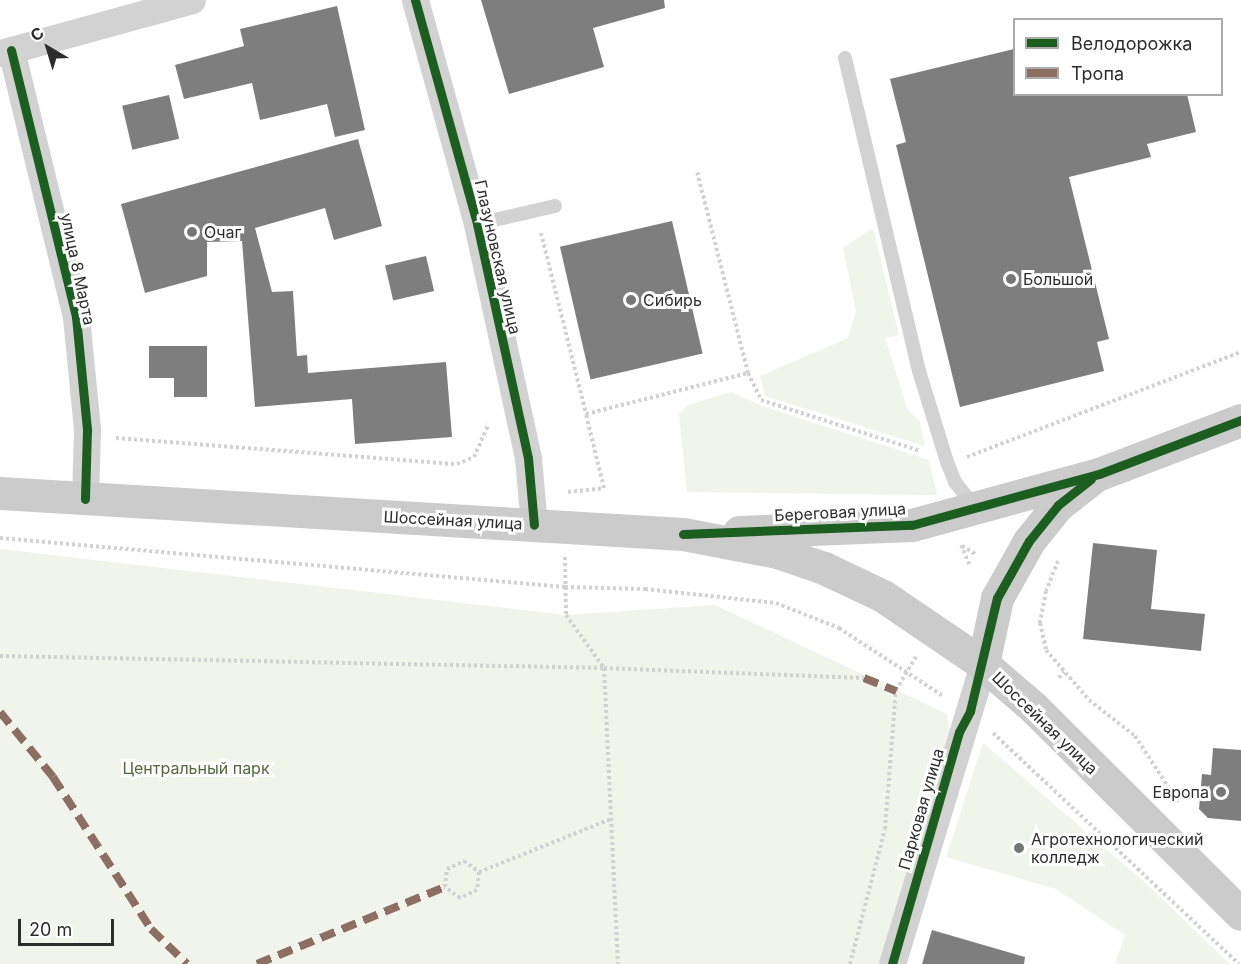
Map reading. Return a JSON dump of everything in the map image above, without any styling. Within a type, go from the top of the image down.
[{"type":"main road","name":"Береговая улица","points":[[683,534],[912,525],[974,506],[1099,474],[1241,420]]},
{"type":"main road","name":"Береговая улица","points":[[983,664],[997,598],[1029,541],[1058,505],[1099,474]]},
{"type":"main road","name":"Шоссейная улица","points":[[0,493],[683,534],[777,552],[824,567],[883,596],[983,664],[1033,707],[1241,914]]},
{"type":"street","points":[[6,52],[192,0]]},
{"type":"street","name":"Глазуновская улица","points":[[416,0],[477,224],[528,458],[534,525]]},
{"type":"street","name":"улица 8 Марта","points":[[6,52],[76,317],[87,430],[86,499]]},
{"type":"street","name":"Парковая улица","points":[[892,964],[983,664]]},
{"type":"lane","points":[[845,58],[919,371],[955,482],[974,506]]},
{"type":"lane","points":[[477,224],[555,206]]},
{"type":"path","points":[[697,171],[748,374],[761,400],[947,462],[1241,352]]},
{"type":"path","points":[[535,210],[586,414],[748,374]]},
{"type":"path","points":[[106,437],[457,464],[474,457],[492,420]]},
{"type":"path","points":[[0,538],[565,587],[645,589],[776,603],[838,628],[946,698]]},
{"type":"path","points":[[961,546],[976,555]]},
{"type":"path","points":[[1061,554],[1046,591],[1040,623],[1046,650],[1089,700],[1135,736],[1183,810]]},
{"type":"path","points":[[565,587],[566,615],[604,668],[618,964]]},
{"type":"path","points":[[0,656],[604,668],[864,678]]},
{"type":"path","points":[[850,964],[885,829],[896,690],[916,657]]},
{"type":"path","points":[[1059,678],[1064,672]]},
{"type":"path","points":[[990,730],[1239,964]]},
{"type":"path","points":[[479,872],[611,819]]},
{"type":"path","points":[[464,861],[479,872],[477,890],[460,898],[446,888],[447,869],[464,861]]},
{"type":"green space","points":[[873,228],[899,335],[885,338],[908,410],[920,422],[925,446],[765,396],[760,376],[848,338],[856,311],[843,248]]},
{"type":"green space","points":[[731,392],[762,406],[929,460],[937,495],[687,492],[679,414],[688,405]]},
{"type":"green space","name":"Центральный парк","points":[[0,549],[566,615],[715,605],[947,714],[949,731],[879,964],[0,964]]},
{"type":"green space","points":[[983,743],[1142,880],[1230,964],[1115,964],[1125,935],[1056,889],[946,857]]},
{"type":"building","points":[[481,0],[664,0],[665,8],[593,28],[604,67],[509,94]]},
{"type":"building","points":[[337,6],[365,130],[335,137],[327,104],[260,120],[252,83],[184,99],[175,65],[244,46],[240,29]]},
{"type":"building","name":"Большой","points":[[1013,49],[1013,96],[1187,96],[1196,132],[1147,144],[1151,157],[1069,177],[1109,339],[1097,342],[1104,371],[960,407],[896,145],[906,142],[890,79]]},
{"type":"building","points":[[169,95],[179,139],[132,150],[122,106]]},
{"type":"building","points":[[358,139],[382,226],[334,240],[325,208],[255,228],[272,292],[293,291],[297,356],[307,355],[308,373],[446,362],[452,437],[355,444],[352,399],[255,407],[242,241],[207,242],[207,276],[145,293],[121,204]]},
{"type":"building","name":"Сибирь","points":[[672,221],[703,354],[591,379],[560,247]]},
{"type":"building","points":[[426,256],[434,291],[393,301],[385,265]]},
{"type":"building","points":[[149,346],[207,346],[207,397],[174,397],[174,378],[149,378]]},
{"type":"building","points":[[1093,543],[1157,550],[1151,609],[1205,614],[1201,651],[1083,639]]},
{"type":"building","name":"Европа","points":[[1213,748],[1241,750],[1241,821],[1208,818],[1199,809],[1202,774],[1211,775]]},
{"type":"building","points":[[932,930],[1025,957],[1024,964],[922,964]]},
{"type":"marked path","points":[[864,678],[896,691]]},
{"type":"marked path","points":[[0,712],[53,777],[151,929],[187,964]]},
{"type":"marked path","points":[[257,964],[445,887]]},
{"type":"cycle path","points":[[415,0],[477,224],[528,458],[534,525]]},
{"type":"cycle path","points":[[11,50],[76,317],[87,430],[85,499]]},
{"type":"cycle path","points":[[683,534],[912,525],[1099,474],[1241,420]]},
{"type":"cycle path","points":[[892,964],[959,732],[970,711],[997,598],[1029,541],[1058,505],[1091,479]]},
{"type":"place","name":"Очаг","points":[[192,232]]},
{"type":"place","name":"Большой","points":[[1011,279]]},
{"type":"place","name":"Сибирь","points":[[631,300]]},
{"type":"place","name":"Европа","points":[[1221,792]]},
{"type":"place","name":"Агротехнологический колледж","points":[[1019,848]]}]
